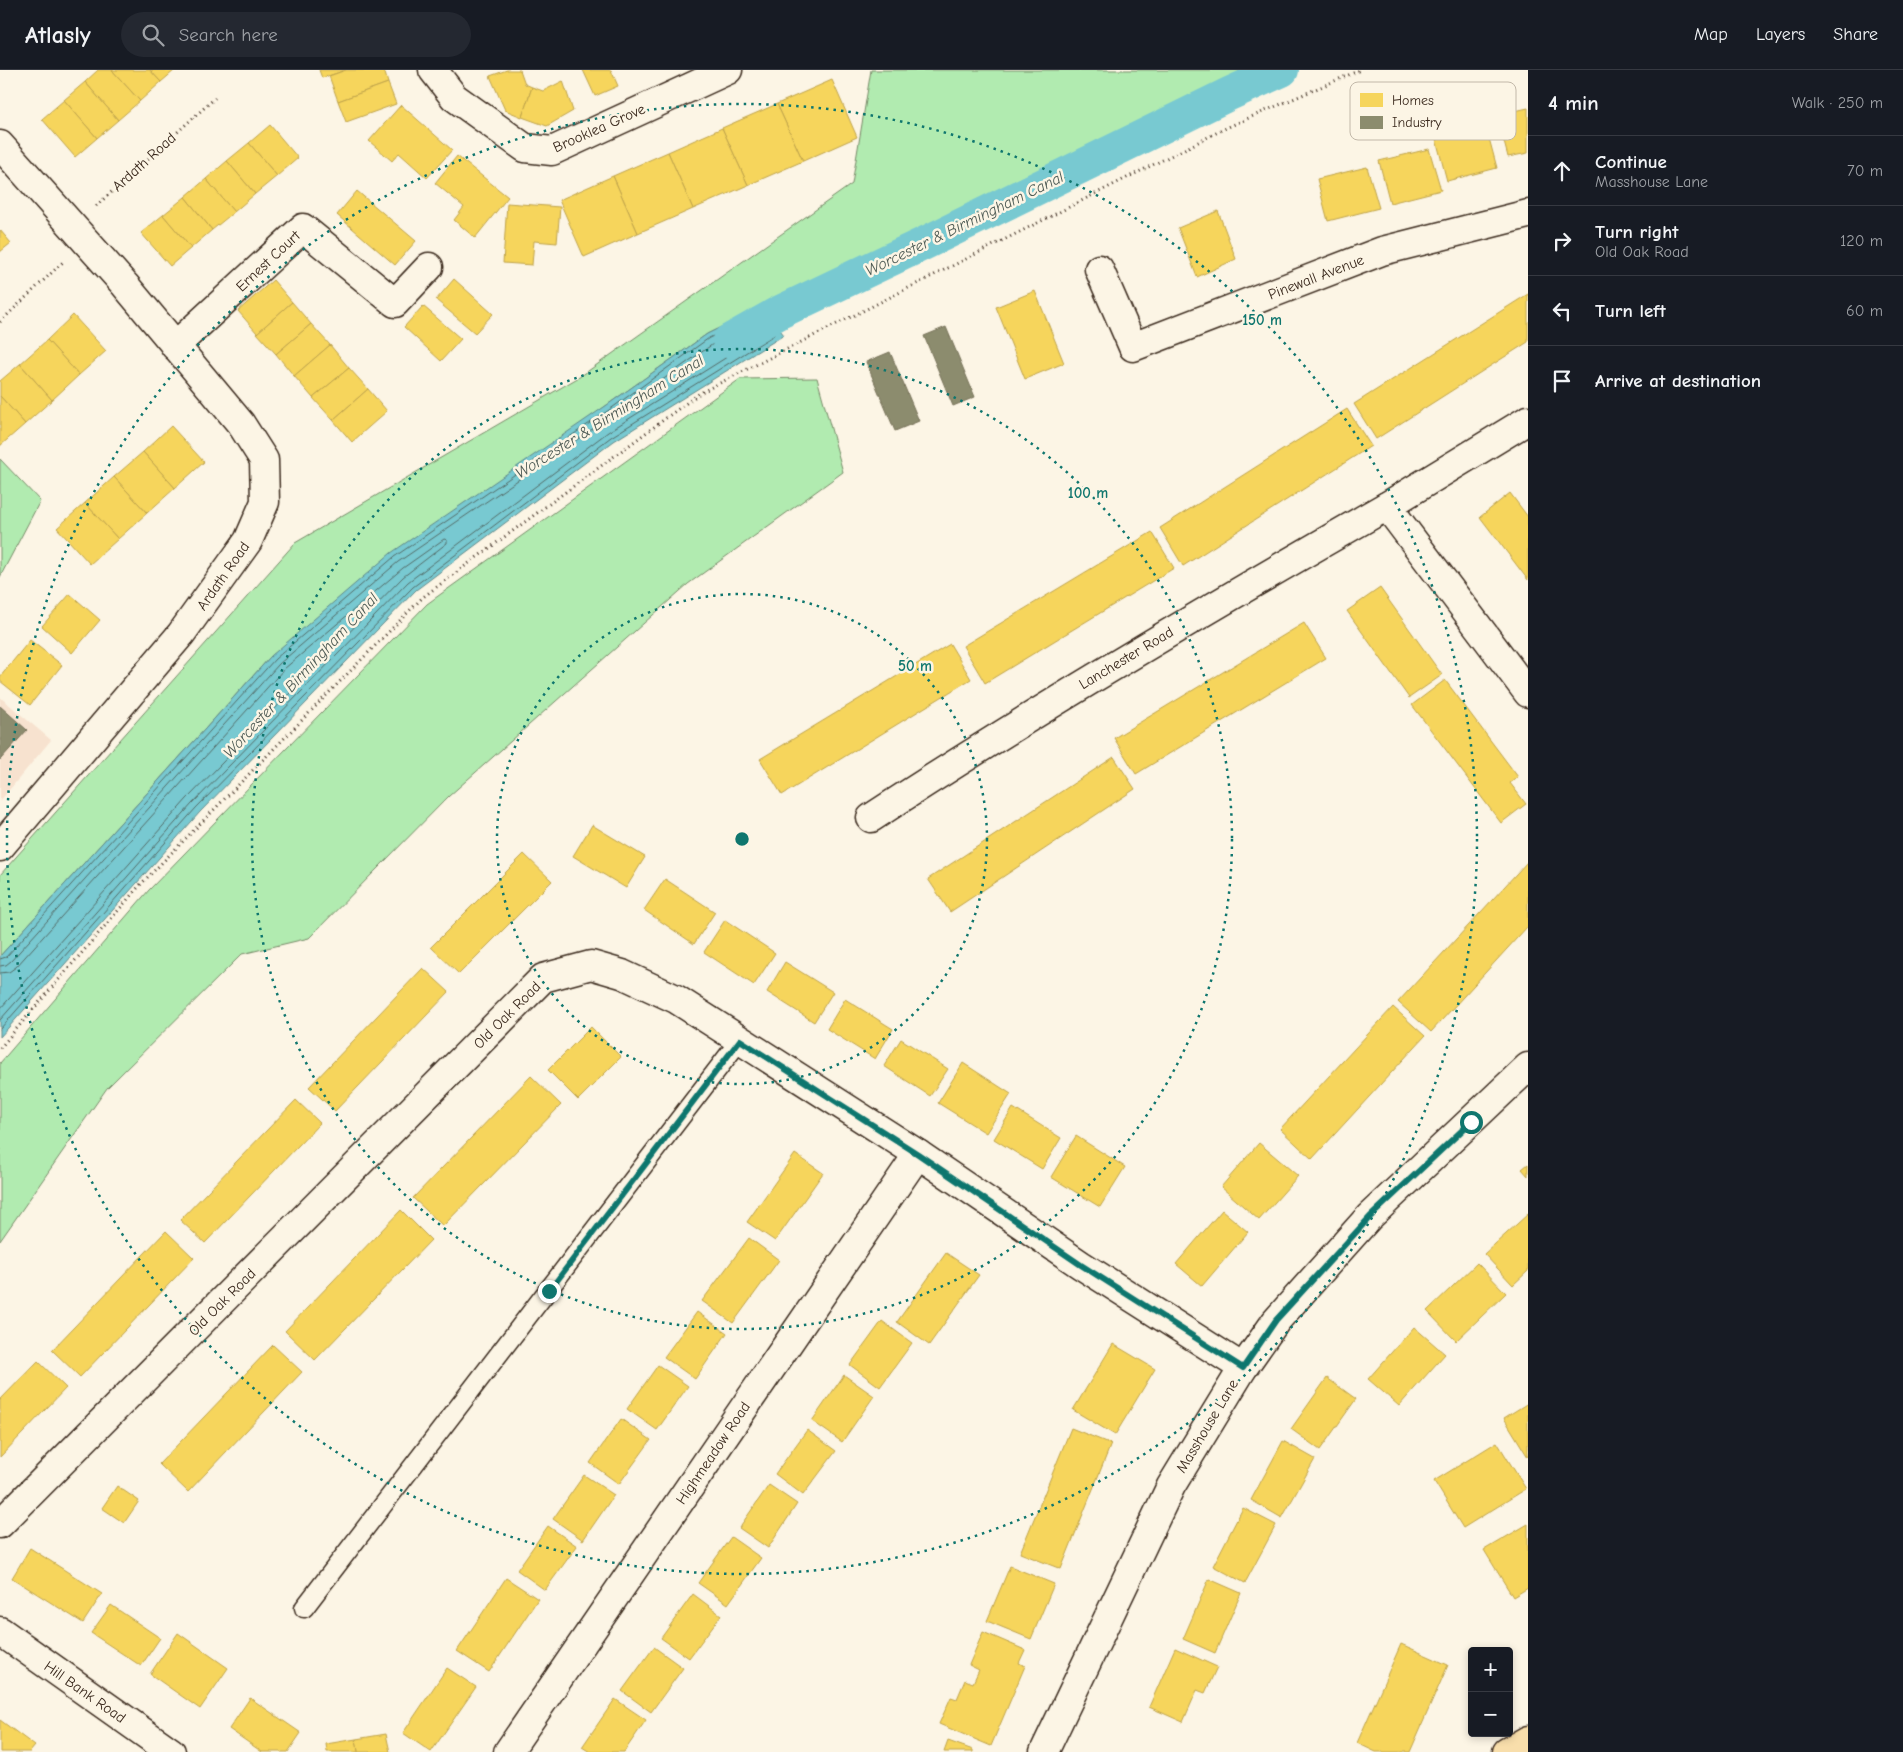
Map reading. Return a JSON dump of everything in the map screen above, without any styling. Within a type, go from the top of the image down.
[{"type":"highway","points":[[1507,1752],[1528,1740]]},
{"type":"street","name":"Brooklea Grove","points":[[432,70],[454,97],[525,148],[552,151],[728,70]]},
{"type":"street","name":"Ardath Road","points":[[0,145],[125,285],[241,424],[264,460],[265,502],[248,541],[181,634],[0,847]]},
{"type":"street","name":"Pinewall Avenue","points":[[1099,269],[1133,347],[1382,251],[1528,214]]},
{"type":"street","name":"Ernest Court","points":[[175,346],[303,228],[396,303],[429,267]]},
{"type":"street","name":"Lanchester Road","points":[[871,818],[1050,704],[1230,596],[1387,506],[1528,420]]},
{"type":"street","points":[[1387,506],[1528,693]]},
{"type":"street","name":"Old Oak Road","points":[[0,1524],[543,978],[591,965],[622,974],[676,999],[918,1154],[1081,1265],[1243,1368]]},
{"type":"street","name":"Masshouse Lane","points":[[1044,1752],[1171,1486],[1243,1368],[1276,1320],[1370,1217],[1528,1067]]},
{"type":"street","name":"Highmeadow Road","points":[[508,1752],[918,1154]]},
{"type":"street","name":"Hill Bank Road","points":[[0,1631],[171,1752]]},
{"type":"lane","points":[[304,1608],[740,1040]]},
{"type":"path","points":[[0,1048],[141,884],[423,597],[692,399],[708,389],[1228,127],[1360,70]]},
{"type":"path","name":"Ardath Road","points":[[0,322],[79,234],[215,98]]},
{"type":"shaded area","points":[[0,697],[51,740],[0,801]]},
{"type":"green space","points":[[871,70],[1243,70],[707,334],[607,405],[271,656],[0,956],[0,875],[295,543],[581,376],[852,184]]},
{"type":"green space","points":[[817,378],[843,472],[688,584],[449,796],[309,938],[242,954],[107,1088],[0,1241],[0,1063],[149,890],[427,604],[740,379]]},
{"type":"green space","points":[[0,459],[40,501],[0,577]]},
{"type":"water","points":[[762,307],[784,335],[614,441],[416,590],[200,812],[0,1037],[0,956],[271,656],[391,553],[707,334]]},
{"type":"building: Homes","points":[[98,70],[112,70],[140,101],[118,120],[85,82]]},
{"type":"building: Homes","points":[[112,70],[150,70],[161,82],[140,101]]},
{"type":"building: Homes","points":[[150,70],[175,70],[161,82]]},
{"type":"building: Homes","points":[[319,70],[346,70],[322,78]]},
{"type":"building: Homes","points":[[346,70],[384,70],[388,83],[338,101],[329,76]]},
{"type":"building: Homes","points":[[507,70],[520,70],[525,84],[532,87],[522,117],[505,110],[490,76]]},
{"type":"building: Homes","points":[[583,70],[611,70],[618,86],[595,96]]},
{"type":"building: Homes","points":[[832,80],[857,137],[803,161],[777,104]]},
{"type":"building: Homes","points":[[563,81],[573,111],[547,126],[522,117],[532,87],[543,91]]},
{"type":"building: Homes","points":[[85,82],[118,120],[97,138],[64,100]]},
{"type":"building: Homes","points":[[388,83],[396,104],[346,122],[338,101]]},
{"type":"building: Homes","points":[[64,100],[97,138],[75,157],[42,119]]},
{"type":"building: Homes","points":[[777,104],[803,161],[748,185],[722,128]]},
{"type":"building: Homes","points":[[401,105],[452,150],[427,178],[399,153],[392,161],[369,141]]},
{"type":"building: Homes","points":[[1528,108],[1528,153],[1508,157],[1504,140],[1516,140],[1516,111]]},
{"type":"building: Homes","points":[[270,125],[298,158],[277,176],[249,143]]},
{"type":"building: Homes","points":[[722,128],[748,185],[693,209],[668,152]]},
{"type":"building: Homes","points":[[1436,140],[1489,140],[1497,168],[1447,181]]},
{"type":"building: Homes","points":[[249,143],[277,176],[255,194],[227,161]]},
{"type":"building: Homes","points":[[1429,149],[1441,190],[1390,203],[1379,161]]},
{"type":"building: Homes","points":[[668,152],[693,209],[638,233],[613,176]]},
{"type":"building: Homes","points":[[457,156],[508,197],[475,238],[454,220],[464,207],[435,183]]},
{"type":"building: Homes","points":[[227,161],[255,194],[234,212],[206,179]]},
{"type":"building: Homes","points":[[1367,167],[1379,208],[1328,221],[1317,179]]},
{"type":"building: Homes","points":[[613,176],[638,233],[584,257],[559,200]]},
{"type":"building: Homes","points":[[206,179],[234,212],[212,230],[185,197]]},
{"type":"building: Homes","points":[[357,191],[416,241],[395,265],[337,215]]},
{"type":"building: Homes","points":[[185,197],[212,230],[191,248],[163,215]]},
{"type":"building: Homes","points":[[507,203],[560,207],[557,243],[534,241],[532,265],[503,263]]},
{"type":"building: Homes","points":[[1218,211],[1236,259],[1197,277],[1178,228]]},
{"type":"building: Homes","points":[[163,215],[191,248],[170,266],[141,233]]},
{"type":"building: Homes","points":[[0,230],[11,243],[0,252]]},
{"type":"building: Homes","points":[[454,279],[493,314],[475,333],[436,300]]},
{"type":"building: Homes","points":[[273,280],[292,302],[257,333],[238,311]]},
{"type":"building: Homes","points":[[1035,291],[1064,363],[1025,379],[996,307]]},
{"type":"building: Homes","points":[[1528,294],[1528,342],[1376,439],[1354,404]]},
{"type":"building: Homes","points":[[292,302],[311,324],[276,354],[257,333]]},
{"type":"building: Homes","points":[[423,306],[461,339],[441,361],[404,327]]},
{"type":"building: Homes","points":[[73,315],[106,351],[79,375],[47,340]]},
{"type":"building: Homes","points":[[311,324],[330,345],[294,376],[276,354]]},
{"type":"building: Homes","points":[[47,340],[79,375],[52,400],[20,364]]},
{"type":"building: Homes","points":[[330,345],[349,368],[313,398],[294,376]]},
{"type":"building: Homes","points":[[20,364],[52,400],[25,424],[0,396],[0,381]]},
{"type":"building: Homes","points":[[349,368],[368,389],[333,420],[313,398]]},
{"type":"building: Homes","points":[[368,389],[387,411],[352,442],[333,420]]},
{"type":"building: Homes","points":[[0,396],[25,424],[0,446]]},
{"type":"building: Homes","points":[[1347,409],[1371,446],[1183,566],[1160,528]]},
{"type":"building: Homes","points":[[171,426],[204,462],[175,488],[143,452]]},
{"type":"building: Homes","points":[[143,452],[175,488],[147,513],[114,477]]},
{"type":"building: Homes","points":[[114,477],[147,513],[118,539],[85,503]]},
{"type":"building: Homes","points":[[1510,493],[1528,517],[1528,580],[1480,517]]},
{"type":"building: Homes","points":[[85,503],[118,539],[90,564],[57,528]]},
{"type":"building: Homes","points":[[1152,532],[1174,568],[985,683],[963,646]]},
{"type":"building: Homes","points":[[1380,588],[1442,675],[1409,698],[1347,611]]},
{"type":"building: Homes","points":[[70,594],[100,620],[72,653],[42,626]]},
{"type":"building: Homes","points":[[1304,623],[1326,658],[1136,774],[1114,738]]},
{"type":"building: Homes","points":[[30,640],[62,665],[30,705],[0,681],[0,677]]},
{"type":"building: Homes","points":[[950,644],[971,679],[782,795],[760,759]]},
{"type":"building: Homes","points":[[1445,680],[1518,777],[1510,783],[1526,804],[1501,823],[1412,705]]},
{"type":"building: Homes","points":[[1114,757],[1135,789],[950,912],[928,879]]},
{"type":"building: Homes","points":[[592,825],[645,857],[626,888],[573,856]]},
{"type":"building: Homes","points":[[524,854],[552,881],[459,974],[431,947]]},
{"type":"building: Homes","points":[[1528,861],[1528,926],[1431,1032],[1398,1002]]},
{"type":"building: Homes","points":[[665,879],[715,912],[694,944],[644,910]]},
{"type":"building: Homes","points":[[725,920],[775,953],[754,985],[704,952]]},
{"type":"building: Homes","points":[[785,962],[833,992],[814,1022],[767,992]]},
{"type":"building: Homes","points":[[423,968],[449,992],[335,1111],[309,1087]]},
{"type":"building: Homes","points":[[845,999],[893,1029],[875,1059],[827,1029]]},
{"type":"building: Homes","points":[[1393,1007],[1425,1036],[1312,1159],[1280,1129]]},
{"type":"building: Homes","points":[[591,1027],[621,1057],[578,1100],[548,1070]]},
{"type":"building: Homes","points":[[901,1039],[948,1069],[930,1096],[884,1066]]},
{"type":"building: Homes","points":[[963,1063],[1011,1094],[986,1133],[938,1103]]},
{"type":"building: Homes","points":[[531,1076],[561,1105],[443,1226],[413,1198]]},
{"type":"building: Homes","points":[[296,1100],[320,1123],[205,1243],[180,1220]]},
{"type":"building: Homes","points":[[1013,1108],[1061,1138],[1042,1169],[994,1139]]},
{"type":"building: Homes","points":[[1076,1136],[1125,1167],[1100,1207],[1051,1177]]},
{"type":"building: Homes","points":[[1259,1143],[1298,1176],[1259,1220],[1221,1187]]},
{"type":"building: Homes","points":[[795,1154],[823,1173],[775,1241],[747,1222]]},
{"type":"building: Homes","points":[[1528,1164],[1528,1176],[1522,1169]]},
{"type":"building: Homes","points":[[401,1210],[431,1240],[315,1360],[285,1331]]},
{"type":"building: Homes","points":[[1222,1210],[1248,1232],[1202,1286],[1176,1264]]},
{"type":"building: Homes","points":[[1528,1214],[1528,1271],[1513,1285],[1484,1254]]},
{"type":"building: Homes","points":[[166,1231],[194,1258],[80,1377],[52,1350]]},
{"type":"building: Homes","points":[[749,1238],[779,1260],[733,1323],[702,1301]]},
{"type":"building: Homes","points":[[946,1253],[979,1275],[929,1345],[897,1322]]},
{"type":"building: Homes","points":[[1477,1263],[1506,1293],[1456,1341],[1427,1311]]},
{"type":"building: Homes","points":[[697,1312],[727,1333],[695,1379],[664,1357]]},
{"type":"building: Homes","points":[[882,1321],[912,1343],[880,1387],[850,1365]]},
{"type":"building: Homes","points":[[1414,1327],[1445,1354],[1399,1406],[1368,1379]]},
{"type":"building: Homes","points":[[1113,1344],[1155,1369],[1115,1435],[1073,1410]]},
{"type":"building: Homes","points":[[273,1345],[302,1372],[188,1492],[159,1464]]},
{"type":"building: Homes","points":[[38,1361],[66,1388],[0,1457],[0,1400]]},
{"type":"building: Homes","points":[[658,1365],[688,1386],[657,1430],[627,1409]]},
{"type":"building: Homes","points":[[844,1375],[874,1396],[842,1442],[812,1421]]},
{"type":"building: Homes","points":[[1327,1378],[1356,1399],[1320,1450],[1291,1429]]},
{"type":"building: Homes","points":[[1528,1403],[1528,1457],[1504,1418]]},
{"type":"building: Homes","points":[[621,1419],[651,1440],[619,1484],[590,1463]]},
{"type":"building: Homes","points":[[1071,1428],[1111,1444],[1061,1569],[1020,1553]]},
{"type":"building: Homes","points":[[807,1430],[836,1451],[803,1495],[775,1474]]},
{"type":"building: Homes","points":[[1283,1441],[1315,1459],[1282,1518],[1251,1500]]},
{"type":"building: Homes","points":[[1497,1442],[1526,1489],[1463,1528],[1434,1481]]},
{"type":"building: Homes","points":[[584,1475],[614,1495],[583,1540],[553,1519]]},
{"type":"building: Homes","points":[[769,1485],[797,1504],[768,1548],[739,1528]]},
{"type":"building: Homes","points":[[117,1486],[139,1501],[124,1523],[102,1508]]},
{"type":"building: Homes","points":[[1243,1508],[1276,1525],[1245,1583],[1213,1566]]},
{"type":"building: Homes","points":[[1528,1524],[1528,1588],[1513,1597],[1484,1550]]},
{"type":"building: Homes","points":[[548,1526],[577,1546],[545,1590],[517,1570]]},
{"type":"building: Homes","points":[[731,1537],[761,1558],[728,1604],[698,1583]]},
{"type":"building: Homes","points":[[30,1548],[102,1594],[83,1623],[12,1578]]},
{"type":"building: Homes","points":[[1010,1566],[1054,1584],[1031,1639],[987,1621]]},
{"type":"building: Homes","points":[[506,1578],[538,1599],[489,1672],[457,1651]]},
{"type":"building: Homes","points":[[1209,1579],[1241,1593],[1215,1653],[1183,1639]]},
{"type":"building: Homes","points":[[693,1594],[721,1615],[689,1658],[661,1638]]},
{"type":"building: Homes","points":[[111,1605],[160,1638],[141,1666],[91,1633]]},
{"type":"building: Homes","points":[[983,1632],[1025,1650],[1019,1663],[1025,1666],[991,1746],[939,1724],[951,1697],[957,1699],[965,1680],[973,1683],[979,1670],[969,1665]]},
{"type":"building: Homes","points":[[178,1633],[228,1668],[200,1709],[150,1674]]},
{"type":"building: Homes","points":[[1401,1644],[1448,1665],[1410,1752],[1376,1752],[1357,1743]]},
{"type":"building: Homes","points":[[654,1647],[683,1668],[651,1712],[622,1691]]},
{"type":"building: Homes","points":[[1175,1648],[1217,1667],[1205,1693],[1197,1690],[1183,1722],[1149,1707]]},
{"type":"building: Homes","points":[[447,1668],[476,1687],[431,1752],[403,1733]]},
{"type":"building: Homes","points":[[250,1698],[301,1733],[288,1752],[262,1752],[229,1729]]},
{"type":"building: Homes","points":[[615,1699],[646,1720],[624,1752],[590,1752],[582,1747]]},
{"type":"building: Homes","points":[[0,1720],[35,1746],[30,1752],[0,1752]]},
{"type":"building: Homes","points":[[386,1734],[390,1752],[358,1752],[356,1739]]},
{"type":"building: Homes","points":[[356,1739],[358,1752],[327,1752],[326,1744]]},
{"type":"building: Homes","points":[[948,1741],[973,1750],[973,1752],[944,1752]]},
{"type":"building: Industry","points":[[946,327],[975,397],[953,406],[924,336]]},
{"type":"building: Industry","points":[[890,352],[919,421],[895,431],[866,362]]},
{"type":"building: Industry","points":[[0,706],[27,730],[0,760]]},
{"type":"waterway","name":"Worcester & Birmingham Canal","points":[[729,341],[780,312],[1282,70]]},
{"type":"route","points":[[549,1291],[740,1040],[918,1154],[1081,1265],[1243,1368],[1276,1320],[1370,1217],[1471,1122]]}]
